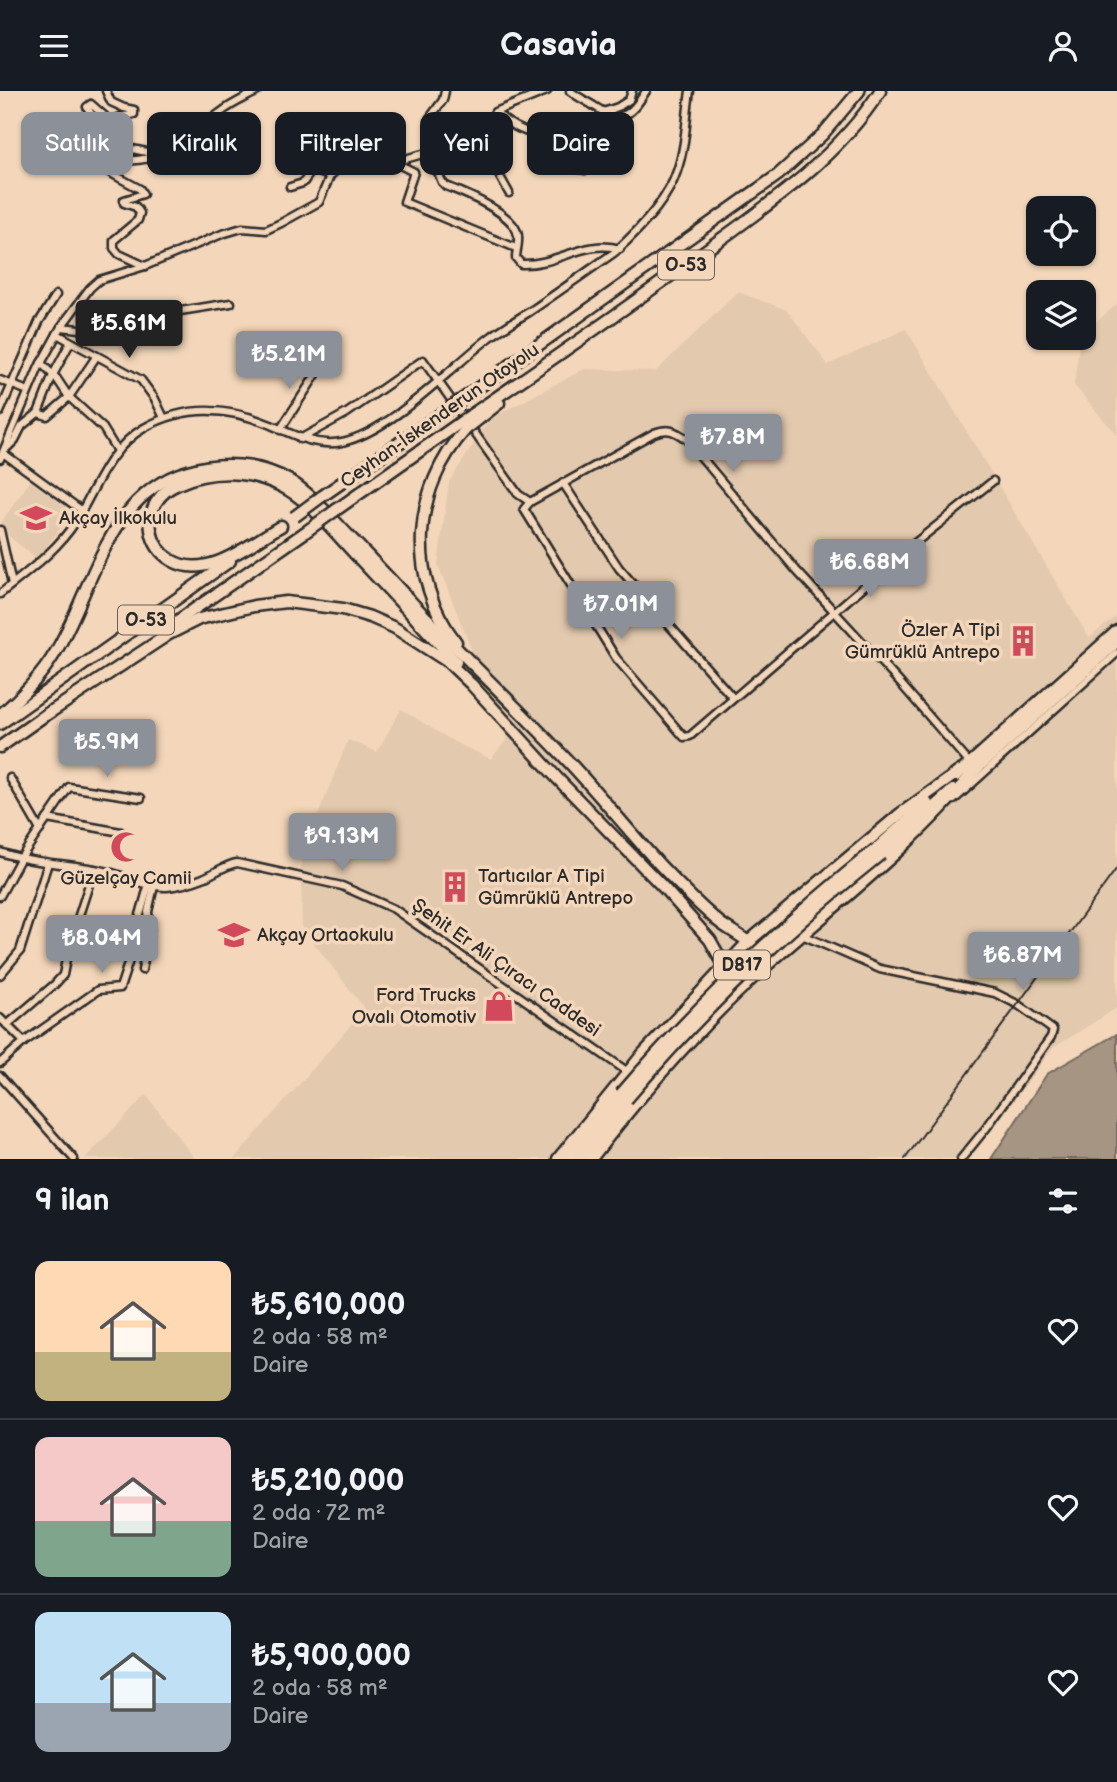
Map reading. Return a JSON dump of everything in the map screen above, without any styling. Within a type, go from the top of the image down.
[{"type":"highway","name":"Ceyhan-İskenderun Otoyolu","points":[[0,724],[778,175],[823,134],[859,91]]},
{"type":"highway","name":"Ceyhan-İskenderun Otoyolu","points":[[0,747],[336,510],[464,426],[783,193],[837,145],[880,91]]},
{"type":"highway","points":[[464,426],[429,489],[421,526],[422,563],[426,582],[441,620],[499,693]]},
{"type":"highway","points":[[0,715],[37,680],[54,655],[68,631],[104,549],[130,509],[163,481],[184,472],[225,465],[268,471],[303,490],[568,761],[626,828],[701,907],[748,942],[762,958],[764,968]]},
{"type":"highway","points":[[281,526],[214,563],[186,567],[158,549],[153,539],[150,519],[153,507],[165,491],[204,475],[245,474],[274,483],[297,496],[330,527],[517,727],[550,769]]},
{"type":"highway","points":[[46,715],[169,634],[199,619],[254,606],[286,602],[343,609],[395,628],[448,661],[664,888],[710,940],[729,972],[745,986]]},
{"type":"highway","name":"D817","points":[[878,852],[960,771],[973,767],[1117,631]]},
{"type":"highway","name":"D817","points":[[569,1159],[624,1097],[751,966],[814,907],[1117,642]]},
{"type":"highway","points":[[591,1159],[672,1061],[745,986],[947,806],[973,767]]},
{"type":"highway","points":[[558,1159],[628,1072],[748,942],[879,831],[960,771]]},
{"type":"highway","name":"D817","points":[[580,1159],[624,1097]]},
{"type":"street","points":[[106,91],[111,102],[134,110],[134,114],[109,120],[92,104],[87,107],[105,138],[118,146],[147,152]]},
{"type":"street","points":[[222,112],[258,91]]},
{"type":"street","points":[[434,112],[443,100],[445,91]]},
{"type":"street","points":[[495,112],[547,91]]},
{"type":"street","points":[[570,91],[603,112],[629,100],[632,91]]},
{"type":"street","points":[[630,112],[646,91]]},
{"type":"street","points":[[0,594],[61,541],[117,451],[130,437],[163,418],[208,409],[247,416],[300,439],[322,443],[341,442],[378,426],[439,382],[489,338],[620,249],[669,190],[677,171],[690,91]]},
{"type":"street","points":[[145,266],[119,254],[114,248],[114,240],[138,220],[140,213],[136,208],[124,203],[124,200],[143,194],[140,189],[98,166],[97,158],[115,162],[147,159]]},
{"type":"street","points":[[406,168],[414,172],[404,202],[516,248]]},
{"type":"street","points":[[3,454],[25,390],[59,331],[90,288],[99,280],[145,266],[222,234],[242,228],[266,230],[282,223],[319,202],[330,176],[312,170],[303,183],[290,187]]},
{"type":"street","points":[[439,175],[446,186],[484,202],[506,219],[519,237],[516,258],[521,264],[529,265],[573,254],[593,245],[607,244],[620,249]]},
{"type":"street","points":[[499,175],[509,193]]},
{"type":"street","points":[[0,412],[38,322],[56,295]]},
{"type":"street","points":[[59,331],[107,332],[135,325],[161,314],[231,303]]},
{"type":"street","points":[[59,331],[70,343],[141,380],[155,399],[163,418]]},
{"type":"street","points":[[3,454],[22,426],[38,413],[53,375],[70,343]]},
{"type":"street","points":[[38,413],[47,416],[69,397],[96,357]]},
{"type":"street","points":[[300,439],[347,413],[423,361],[519,494],[530,502]]},
{"type":"street","points":[[41,363],[69,397],[103,428],[117,451]]},
{"type":"street","points":[[280,430],[321,367]]},
{"type":"street","points":[[0,380],[25,390]]},
{"type":"street","points":[[973,767],[835,612],[796,570],[686,439],[677,432],[670,429],[654,433],[530,502],[524,509],[616,658],[684,737],[690,736],[835,612],[906,549],[993,481]]},
{"type":"street","points":[[3,454],[81,510]]},
{"type":"street","points":[[563,483],[619,568],[733,698]]},
{"type":"street","points":[[0,530],[12,585]]},
{"type":"street","points":[[947,806],[1117,653]]},
{"type":"street","points":[[10,778],[40,830]]},
{"type":"street","points":[[0,896],[20,859],[69,787],[141,798]]},
{"type":"street","points":[[47,820],[121,832]]},
{"type":"street","name":"Şehit Er Ali Çıracı Caddesi","points":[[0,852],[20,859],[94,869],[151,886],[169,887],[202,879],[237,863],[342,886],[394,909],[628,1072]]},
{"type":"street","points":[[0,975],[20,951],[48,863]]},
{"type":"street","points":[[7,1025],[63,975],[68,949],[94,869]]},
{"type":"street","points":[[142,970],[150,930],[148,912],[151,886]]},
{"type":"street","points":[[0,1063],[24,1042],[98,990],[120,988],[151,886]]},
{"type":"street","points":[[802,935],[880,969],[995,993],[1017,1004],[1053,1030],[1051,1037],[1015,1088],[961,1159]]},
{"type":"street","points":[[0,1018],[24,1042]]},
{"type":"street","points":[[0,1076],[74,1159]]},
{"type":"shaded area","points":[[738,292],[787,310],[828,365],[906,329],[1089,638],[1117,616],[1117,1008],[1053,1048],[970,1159],[234,1159],[365,1009],[302,928],[301,858],[348,740],[377,752],[401,709],[454,742],[491,759],[507,739],[438,565],[449,482],[490,419],[584,369],[656,371]]},
{"type":"shaded area","points":[[1117,304],[1117,435],[1074,385],[1078,350],[1096,350],[1096,322]]},
{"type":"shaded area","name":"Akçay İlkokulu","points":[[30,481],[73,512],[37,559],[0,529],[0,524]]},
{"type":"shaded area","points":[[1117,1034],[1117,1159],[991,1159],[1047,1074]]},
{"type":"shaded area","points":[[146,1095],[195,1159],[85,1159]]},
{"type":"railway","points":[[905,1159],[1117,868]]},
{"type":"place","name":"Akçay İlkokulu","points":[[36,518]]},
{"type":"place","name":"Özler A Tipi Gümrüklü Antrepo","points":[[1023,641]]},
{"type":"place","name":"Güzelçay Camii","points":[[126,847]]},
{"type":"place","name":"Tartıcılar A Tipi Gümrüklü Antrepo","points":[[455,887]]},
{"type":"place","name":"Akçay Ortaokulu","points":[[234,935]]},
{"type":"place","name":"Ford Trucks Ovalı Otomotiv","points":[[499,1006]]}]
